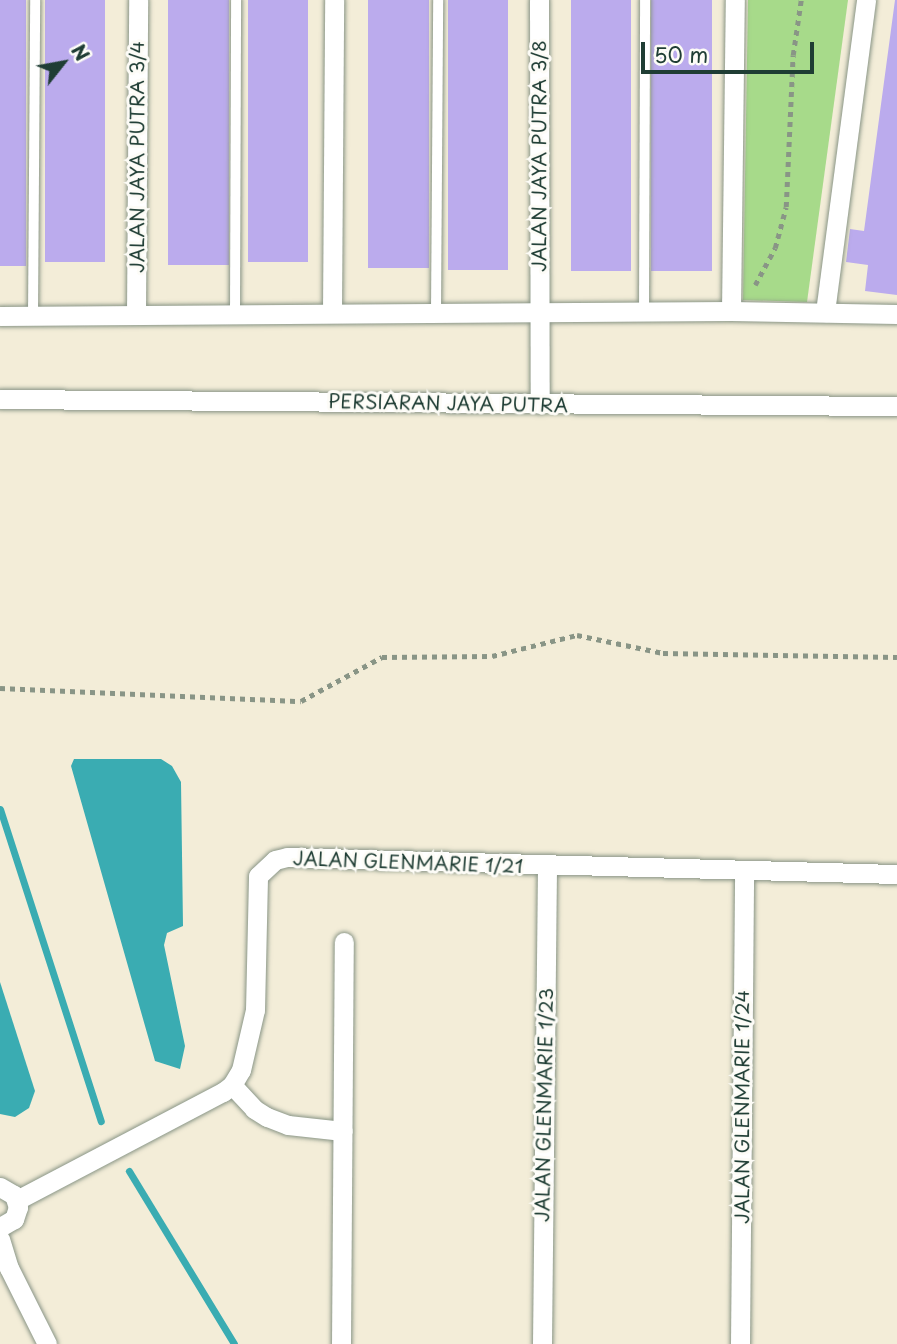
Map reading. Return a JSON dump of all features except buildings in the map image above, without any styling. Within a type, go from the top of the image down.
[{"type":"street","name":"JALAN JAYA PUTRA 3/4","points":[[136,314],[138,0]]},
{"type":"street","points":[[332,313],[334,0]]},
{"type":"street","name":"JALAN JAYA PUTRA 3/8","points":[[539,0],[540,404]]},
{"type":"street","points":[[731,311],[735,0]]},
{"type":"street","points":[[825,312],[866,0]]},
{"type":"street","points":[[0,316],[731,311],[897,314]]},
{"type":"street","name":"PERSIARAN JAYA PUTRA","points":[[0,399],[897,406]]},
{"type":"street","name":"JALAN GLENMARIE 1/21","points":[[232,1085],[242,1070],[255,1010],[258,876],[264,867],[287,857],[547,867],[897,874]]},
{"type":"street","name":"JALAN GLENMARIE 1/23","points":[[542,1344],[547,867]]},
{"type":"street","name":"JALAN GLENMARIE 1/24","points":[[740,1344],[744,871]]},
{"type":"street","points":[[341,1344],[344,942]]},
{"type":"street","points":[[17,1200],[232,1085],[267,1117],[288,1125],[343,1130]]},
{"type":"street","points":[[0,1187],[9,1190],[17,1200],[14,1219],[0,1227]]},
{"type":"street","points":[[0,1239],[9,1268],[47,1344]]},
{"type":"lane","points":[[33,315],[35,0]]},
{"type":"lane","points":[[235,314],[236,0]]},
{"type":"lane","points":[[436,313],[438,0]]},
{"type":"lane","points":[[644,312],[645,0]]},
{"type":"path","points":[[755,285],[775,248],[786,207],[793,55],[801,0]]},
{"type":"path","points":[[0,688],[301,701],[382,657],[492,656],[577,635],[663,653],[897,657]]},
{"type":"green space","points":[[748,0],[848,0],[807,302],[743,300]]},
{"type":"water","points":[[74,759],[161,759],[172,766],[181,782],[183,926],[167,933],[164,945],[185,1046],[180,1069],[155,1061],[71,766]]},
{"type":"water","points":[[0,982],[35,1091],[29,1108],[15,1117],[0,1114]]},
{"type":"waterway","points":[[0,809],[101,1121]]},
{"type":"waterway","points":[[129,1171],[234,1344]]}]
